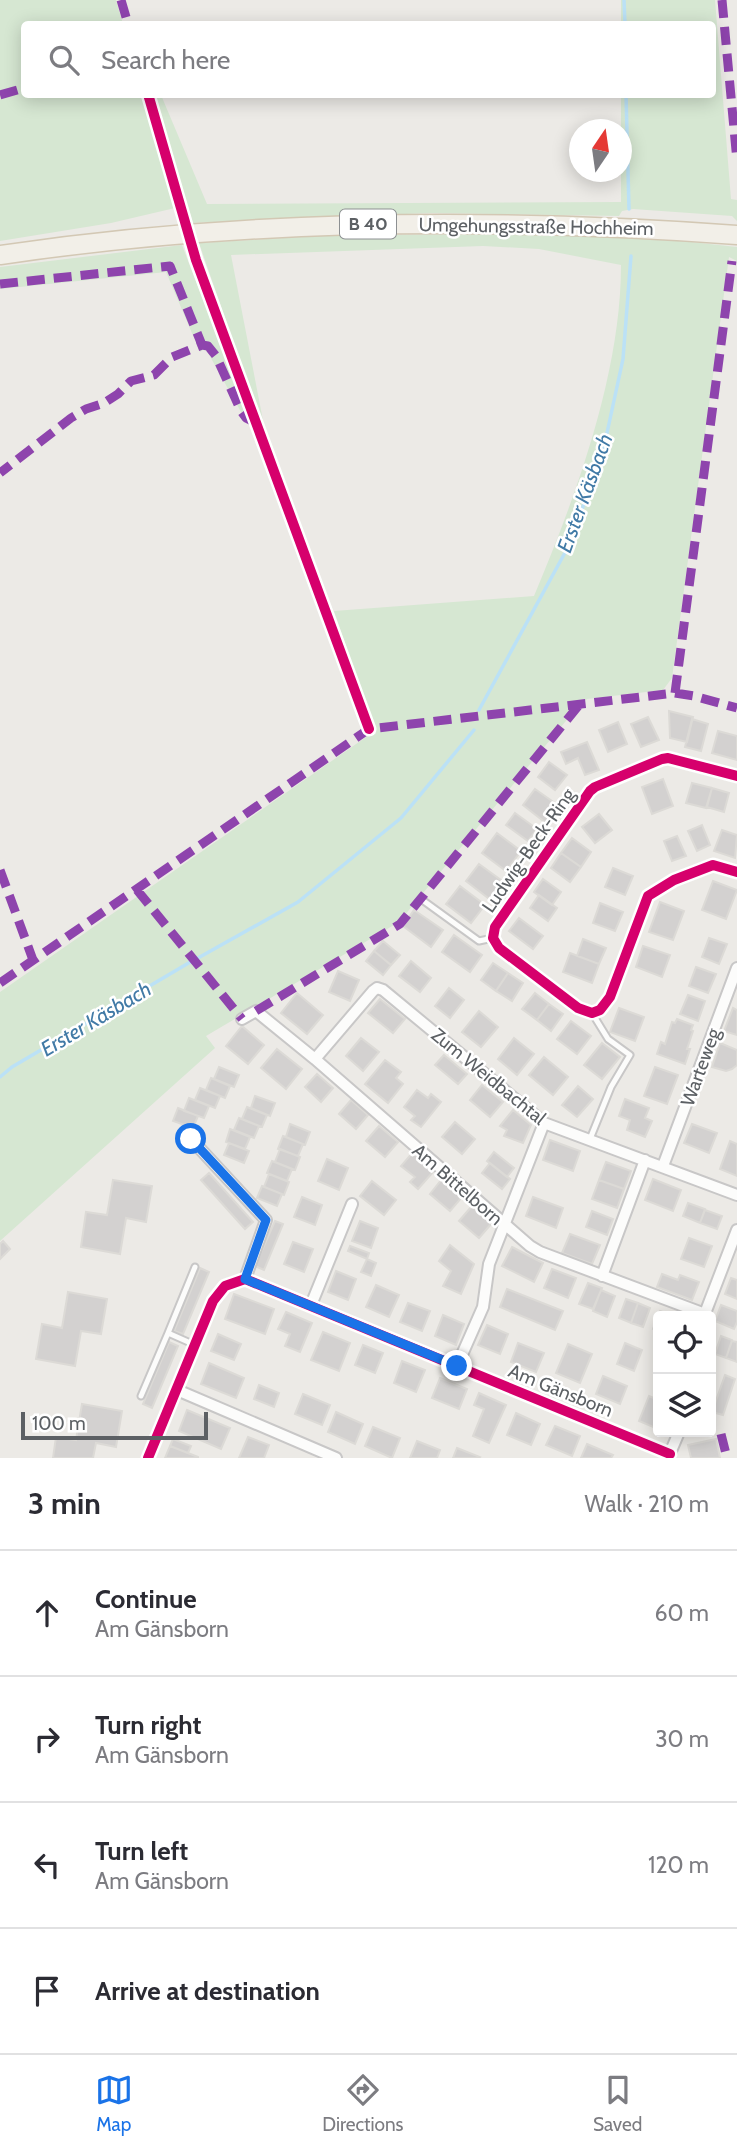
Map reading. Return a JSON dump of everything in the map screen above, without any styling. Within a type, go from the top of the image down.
[{"type":"main road","name":"Umgehungsstraße Hochheim","points":[[0,255],[159,236],[363,225],[497,223],[737,235]]},
{"type":"street","name":"Ludwig-Beck-Ring","points":[[592,1013],[578,1008],[499,948],[493,938],[495,928],[595,787],[662,758],[737,776]]},
{"type":"street","points":[[592,1013],[600,1010],[610,997],[648,896],[674,880],[713,865],[737,872]]},
{"type":"street","name":"Warteweg","points":[[663,1166],[732,995],[737,968]]},
{"type":"street","name":"Zum Weidbachtal","points":[[315,1059],[377,988],[383,990],[544,1123],[737,1195]]},
{"type":"street","name":"Am Bittelborn","points":[[242,1019],[256,1011],[315,1059],[504,1225],[540,1252],[694,1311]]},
{"type":"street","points":[[457,1366],[482,1307],[489,1264],[544,1123]]},
{"type":"street","points":[[148,1458],[213,1301],[220,1291],[245,1279],[266,1220],[191,1139]]},
{"type":"street","points":[[602,1276],[645,1160]]},
{"type":"street","points":[[311,1304],[352,1204]]},
{"type":"street","points":[[706,1311],[737,1230]]},
{"type":"street","name":"Am Gänsborn","points":[[245,1279],[311,1304],[669,1456]]},
{"type":"street","points":[[177,1390],[336,1458]]},
{"type":"street","points":[[669,1456],[677,1437]]},
{"type":"lane","points":[[421,899],[479,941],[493,938]]},
{"type":"lane","points":[[590,1139],[611,1087],[630,1055],[608,1039],[592,1013]]},
{"type":"lane","points":[[141,1396],[195,1267]]},
{"type":"lane","points":[[168,1333],[193,1348]]},
{"type":"green space","points":[[0,0],[116,0],[122,21],[21,21],[21,98],[144,98],[175,208],[111,223],[0,241]]},
{"type":"green space","points":[[621,0],[715,0],[731,199],[737,200],[737,221],[732,216],[633,209],[622,211],[619,216],[430,213],[193,223],[154,98],[162,98],[207,204],[621,202],[621,182],[632,182],[632,119],[621,119],[621,98],[716,98],[716,21],[621,21]]},
{"type":"green space","points":[[337,235],[637,236],[737,247],[737,261],[729,257],[672,678],[663,690],[587,699],[399,922],[206,1036],[215,1048],[0,1241],[0,992],[369,735],[376,734],[334,611],[534,596],[580,476],[605,391],[619,306],[621,265],[539,249],[483,246],[231,255],[266,436],[199,243]]},
{"type":"green space","points":[[182,245],[252,425],[246,421],[207,351],[200,352],[166,272],[0,289],[0,267]]},
{"type":"building","points":[[669,711],[693,717],[687,742],[670,738]]},
{"type":"building","points":[[648,717],[659,740],[641,747],[631,724]]},
{"type":"building","points":[[692,719],[708,724],[701,751],[685,747]]},
{"type":"building","points":[[618,722],[627,744],[608,752],[599,730]]},
{"type":"building","points":[[718,731],[737,736],[737,760],[712,753]]},
{"type":"building","points":[[587,742],[599,770],[585,775],[578,758],[566,764],[561,752]]},
{"type":"building","points":[[549,762],[567,775],[555,790],[538,777]]},
{"type":"building","points":[[663,779],[673,806],[652,814],[642,787]]},
{"type":"building","points":[[692,783],[712,788],[706,808],[686,803]]},
{"type":"building","points":[[712,788],[729,793],[724,812],[707,807]]},
{"type":"building","points":[[535,789],[559,806],[546,823],[523,805]]},
{"type":"building","points":[[515,813],[537,829],[528,841],[506,825]]},
{"type":"building","points":[[599,814],[612,830],[595,843],[582,827]]},
{"type":"building","points":[[702,825],[710,845],[697,851],[688,831]]},
{"type":"building","points":[[722,830],[737,835],[735,858],[714,851]]},
{"type":"building","points":[[497,833],[521,851],[506,871],[482,853]]},
{"type":"building","points":[[677,836],[686,856],[672,861],[664,841]]},
{"type":"building","points":[[572,838],[591,852],[581,867],[561,853]]},
{"type":"building","points":[[561,853],[581,867],[570,882],[551,868]]},
{"type":"building","points":[[479,864],[505,883],[492,901],[466,881]]},
{"type":"building","points":[[613,868],[633,876],[625,895],[605,887]]},
{"type":"building","points":[[543,879],[561,892],[552,905],[534,892]]},
{"type":"building","points":[[713,881],[737,890],[726,919],[702,910]]},
{"type":"building","points":[[460,886],[485,905],[471,923],[446,904]]},
{"type":"building","points":[[539,895],[557,908],[548,921],[530,908]]},
{"type":"building","points":[[660,902],[684,911],[673,940],[649,932]]},
{"type":"building","points":[[600,903],[623,912],[615,931],[593,923]]},
{"type":"building","points":[[414,910],[443,930],[431,947],[403,926]]},
{"type":"building","points":[[519,918],[543,936],[533,949],[509,931]]},
{"type":"building","points":[[454,935],[482,955],[470,972],[442,952]]},
{"type":"building","points":[[709,938],[727,944],[719,964],[702,957]]},
{"type":"building","points":[[583,939],[606,948],[599,964],[577,956]]},
{"type":"building","points":[[383,941],[400,955],[391,965],[374,951]]},
{"type":"building","points":[[643,946],[670,955],[662,977],[636,967]]},
{"type":"building","points":[[374,951],[391,965],[383,975],[366,961]]},
{"type":"building","points":[[570,953],[599,964],[592,983],[563,972]]},
{"type":"building","points":[[411,961],[431,978],[420,992],[399,976]]},
{"type":"building","points":[[493,963],[508,973],[496,991],[481,980]]},
{"type":"building","points":[[696,967],[716,974],[708,993],[689,986]]},
{"type":"building","points":[[338,971],[359,980],[350,1001],[329,992]]},
{"type":"building","points":[[508,973],[523,983],[512,1001],[496,991]]},
{"type":"building","points":[[449,988],[464,1000],[450,1018],[435,1006]]},
{"type":"building","points":[[297,993],[323,1015],[307,1034],[281,1013]]},
{"type":"building","points":[[535,993],[549,1004],[537,1020],[522,1009]]},
{"type":"building","points":[[688,995],[705,1001],[698,1021],[680,1014]]},
{"type":"building","points":[[380,999],[405,1019],[393,1033],[368,1013]]},
{"type":"building","points":[[549,1004],[563,1014],[551,1031],[537,1020]]},
{"type":"building","points":[[619,1008],[644,1017],[635,1041],[610,1032]]},
{"type":"building","points":[[733,1008],[737,1010],[737,1035],[724,1031]]},
{"type":"building","points":[[479,1011],[498,1027],[481,1047],[462,1032]]},
{"type":"building","points":[[677,1019],[693,1025],[685,1064],[657,1054],[661,1042],[665,1044],[672,1022],[675,1023]]},
{"type":"building","points":[[571,1021],[591,1036],[577,1054],[557,1039]]},
{"type":"building","points":[[242,1026],[264,1045],[248,1064],[226,1046]]},
{"type":"building","points":[[361,1038],[379,1052],[363,1071],[346,1056]]},
{"type":"building","points":[[514,1038],[534,1054],[517,1075],[498,1059]]},
{"type":"building","points":[[602,1043],[620,1057],[602,1079],[584,1065]]},
{"type":"building","points":[[720,1043],[737,1050],[737,1065],[726,1071],[712,1067]]},
{"type":"building","points":[[277,1049],[302,1069],[286,1089],[261,1068]]},
{"type":"building","points":[[444,1055],[467,1074],[458,1084],[435,1065]]},
{"type":"building","points":[[544,1057],[568,1077],[553,1095],[529,1075]]},
{"type":"building","points":[[385,1060],[401,1072],[396,1078],[403,1084],[388,1103],[365,1084]]},
{"type":"building","points":[[219,1067],[239,1075],[234,1087],[214,1079]]},
{"type":"building","points":[[655,1067],[678,1075],[667,1104],[644,1096]]},
{"type":"building","points":[[317,1074],[333,1088],[321,1102],[305,1087]]},
{"type":"building","points":[[211,1078],[230,1086],[225,1098],[206,1090]]},
{"type":"building","points":[[482,1085],[503,1102],[490,1117],[470,1100]]},
{"type":"building","points":[[578,1086],[593,1099],[577,1117],[562,1105]]},
{"type":"building","points":[[200,1088],[220,1096],[215,1108],[195,1100]]},
{"type":"building","points":[[417,1090],[428,1098],[431,1094],[441,1102],[421,1127],[411,1120],[415,1116],[404,1107]]},
{"type":"building","points":[[255,1096],[275,1103],[270,1116],[251,1108]]},
{"type":"building","points":[[189,1098],[209,1106],[204,1118],[184,1111]]},
{"type":"building","points":[[625,1099],[649,1108],[645,1118],[652,1121],[645,1137],[627,1130],[630,1120],[619,1116]]},
{"type":"building","points":[[351,1100],[368,1115],[356,1129],[339,1114]]},
{"type":"building","points":[[247,1107],[267,1115],[262,1127],[242,1119]]},
{"type":"building","points":[[178,1108],[198,1116],[193,1128],[173,1121]]},
{"type":"building","points":[[513,1110],[531,1125],[523,1143],[504,1136],[507,1130],[500,1126]]},
{"type":"building","points":[[239,1118],[259,1126],[254,1138],[234,1130]]},
{"type":"building","points":[[455,1122],[475,1139],[462,1154],[442,1137]]},
{"type":"building","points":[[290,1124],[310,1132],[305,1145],[286,1137]]},
{"type":"building","points":[[692,1124],[717,1133],[709,1153],[684,1143]]},
{"type":"building","points":[[379,1126],[398,1142],[385,1157],[366,1141]]},
{"type":"building","points":[[230,1129],[250,1137],[245,1149],[226,1142]]},
{"type":"building","points":[[283,1136],[303,1144],[298,1156],[278,1149]]},
{"type":"building","points":[[550,1140],[580,1151],[573,1171],[543,1160]]},
{"type":"building","points":[[730,1141],[737,1144],[737,1176],[720,1169]]},
{"type":"building","points":[[229,1143],[249,1151],[244,1163],[224,1155]]},
{"type":"building","points":[[280,1149],[300,1157],[295,1170],[275,1162]]},
{"type":"building","points":[[413,1152],[426,1162],[424,1164],[433,1172],[418,1189],[410,1182],[415,1177],[401,1166]]},
{"type":"building","points":[[494,1152],[514,1168],[507,1177],[487,1161]]},
{"type":"building","points":[[327,1159],[348,1168],[339,1190],[318,1181]]},
{"type":"building","points":[[272,1161],[292,1169],[287,1181],[267,1173]]},
{"type":"building","points":[[606,1162],[631,1171],[624,1189],[599,1180]]},
{"type":"building","points":[[490,1163],[510,1179],[502,1189],[482,1173]]},
{"type":"building","points":[[209,1173],[253,1222],[245,1229],[201,1180]]},
{"type":"building","points":[[269,1174],[289,1182],[284,1195],[264,1187]]},
{"type":"building","points":[[442,1179],[463,1196],[450,1211],[430,1194]]},
{"type":"building","points":[[653,1179],[681,1190],[673,1211],[645,1200]]},
{"type":"building","points":[[113,1180],[152,1186],[146,1222],[126,1218],[120,1254],[81,1247],[86,1212],[107,1215]]},
{"type":"building","points":[[599,1180],[624,1189],[617,1208],[592,1199]]},
{"type":"building","points":[[372,1181],[396,1200],[384,1215],[360,1196]]},
{"type":"building","points":[[262,1186],[282,1194],[277,1206],[257,1198]]},
{"type":"building","points":[[302,1197],[322,1205],[315,1225],[294,1217]]},
{"type":"building","points":[[533,1197],[563,1208],[556,1228],[526,1216]]},
{"type":"building","points":[[688,1203],[705,1209],[700,1223],[683,1216]]},
{"type":"building","points":[[472,1206],[492,1223],[479,1238],[459,1221]]},
{"type":"building","points":[[705,1210],[722,1216],[717,1229],[700,1223]]},
{"type":"building","points":[[592,1211],[613,1219],[607,1235],[586,1227]]},
{"type":"building","points":[[275,1221],[283,1224],[264,1270],[255,1266]]},
{"type":"building","points":[[360,1221],[378,1228],[371,1248],[352,1241]]},
{"type":"building","points":[[570,1234],[600,1245],[592,1264],[562,1253]]},
{"type":"building","points":[[689,1238],[712,1246],[704,1267],[681,1259]]},
{"type":"building","points":[[3,1241],[10,1249],[0,1259],[0,1244]]},
{"type":"building","points":[[293,1242],[313,1249],[304,1272],[284,1264]]},
{"type":"building","points":[[450,1245],[474,1264],[461,1294],[443,1286],[451,1271],[439,1261]]},
{"type":"building","points":[[350,1246],[369,1253],[367,1259],[348,1251]]},
{"type":"building","points":[[512,1247],[543,1263],[534,1282],[502,1266]]},
{"type":"building","points":[[367,1259],[376,1263],[371,1276],[361,1272]]},
{"type":"building","points":[[200,1268],[209,1272],[183,1334],[174,1331]]},
{"type":"building","points":[[552,1269],[576,1278],[568,1298],[544,1288]]},
{"type":"building","points":[[336,1271],[356,1279],[348,1300],[328,1292]]},
{"type":"building","points":[[662,1274],[678,1280],[680,1275],[699,1282],[692,1300],[657,1287]]},
{"type":"building","points":[[731,1278],[737,1280],[737,1299],[725,1294]]},
{"type":"building","points":[[588,1283],[602,1288],[593,1309],[579,1304]]},
{"type":"building","points":[[376,1285],[399,1295],[389,1317],[366,1307]]},
{"type":"building","points":[[507,1289],[563,1311],[555,1330],[500,1307]]},
{"type":"building","points":[[601,1290],[615,1296],[607,1317],[593,1311]]},
{"type":"building","points":[[68,1292],[107,1299],[101,1334],[81,1331],[75,1366],[36,1359],[42,1324],[62,1328]]},
{"type":"building","points":[[234,1294],[274,1309],[265,1334],[225,1319]]},
{"type":"building","points":[[626,1299],[638,1303],[631,1323],[619,1318]]},
{"type":"building","points":[[408,1303],[430,1311],[422,1331],[400,1322]]},
{"type":"building","points":[[638,1303],[650,1308],[643,1327],[631,1323]]},
{"type":"building","points":[[721,1305],[737,1311],[734,1329],[716,1321]]},
{"type":"building","points":[[286,1312],[312,1323],[300,1352],[285,1346],[290,1334],[278,1329]]},
{"type":"building","points":[[443,1315],[464,1324],[456,1345],[435,1336]]},
{"type":"building","points":[[487,1325],[508,1334],[500,1354],[478,1345]]},
{"type":"building","points":[[323,1332],[350,1343],[339,1371],[311,1360]]},
{"type":"building","points":[[218,1334],[241,1344],[234,1360],[211,1351]]},
{"type":"building","points":[[721,1336],[732,1340],[726,1358],[716,1354]]},
{"type":"building","points":[[732,1341],[737,1342],[737,1362],[726,1358]]},
{"type":"building","points":[[169,1342],[178,1346],[152,1408],[143,1404]]},
{"type":"building","points":[[518,1343],[544,1353],[536,1372],[511,1362]]},
{"type":"building","points":[[625,1343],[642,1350],[634,1371],[617,1364]]},
{"type":"building","points":[[568,1344],[592,1354],[580,1383],[556,1373]]},
{"type":"building","points":[[363,1345],[383,1353],[375,1373],[355,1365]]},
{"type":"building","points":[[402,1361],[425,1370],[416,1392],[394,1383]]},
{"type":"building","points":[[209,1363],[244,1378],[236,1398],[201,1384]]},
{"type":"building","points":[[725,1375],[735,1379],[723,1415],[716,1413],[716,1401]]},
{"type":"building","points":[[603,1376],[627,1386],[620,1404],[596,1394]]},
{"type":"building","points":[[440,1378],[467,1389],[459,1409],[432,1398]]},
{"type":"building","points":[[259,1385],[279,1393],[274,1407],[254,1399]]},
{"type":"building","points":[[479,1393],[506,1405],[489,1443],[473,1436],[484,1409],[474,1405]]},
{"type":"building","points":[[303,1394],[330,1405],[322,1425],[295,1414]]},
{"type":"building","points":[[649,1396],[653,1398],[653,1427],[639,1421]]},
{"type":"building","points":[[82,1404],[122,1411],[116,1447],[96,1443],[93,1458],[53,1458],[56,1437],[76,1440]]},
{"type":"building","points":[[187,1410],[230,1428],[221,1449],[179,1431]]},
{"type":"building","points":[[336,1412],[363,1424],[355,1444],[328,1432]]},
{"type":"building","points":[[516,1413],[540,1424],[531,1445],[507,1435]]},
{"type":"building","points":[[555,1426],[580,1436],[572,1456],[546,1445]]},
{"type":"building","points":[[373,1427],[400,1438],[392,1458],[365,1446]]},
{"type":"building","points":[[248,1437],[269,1445],[264,1458],[239,1458]]},
{"type":"building","points":[[173,1439],[191,1446],[188,1453],[170,1446]]},
{"type":"building","points":[[716,1439],[720,1458],[691,1458],[688,1445]]},
{"type":"building","points":[[417,1441],[440,1450],[437,1458],[410,1458]]},
{"type":"building","points":[[587,1444],[613,1455],[611,1458],[581,1458]]},
{"type":"building","points":[[170,1446],[198,1457],[198,1458],[165,1458]]},
{"type":"building","points":[[457,1448],[480,1457],[453,1458]]},
{"type":"waterway","name":"Erster Käsbach","points":[[624,0],[625,21]]},
{"type":"waterway","name":"Erster Käsbach","points":[[626,98],[629,209]]},
{"type":"waterway","name":"Erster Käsbach","points":[[479,710],[567,549],[602,456],[623,359],[631,256]]},
{"type":"waterway","name":"Erster Käsbach","points":[[198,958],[298,902],[401,818],[474,730]]},
{"type":"waterway","name":"Erster Käsbach","points":[[0,1077],[12,1067],[192,961]]},
{"type":"marked path","points":[[121,0],[127,21]]},
{"type":"marked path","points":[[722,0],[737,161]]},
{"type":"marked path","points":[[0,95],[21,89]]},
{"type":"marked path","points":[[675,693],[732,261]]},
{"type":"marked path","points":[[0,284],[170,266],[202,345],[172,357],[154,375],[131,381],[104,403],[71,418],[0,473]]},
{"type":"marked path","points":[[202,345],[208,346],[216,356],[241,411],[252,421]]},
{"type":"marked path","points":[[0,983],[369,729],[675,693],[737,708]]},
{"type":"marked path","points":[[256,1011],[400,924],[579,705]]},
{"type":"marked path","points":[[0,870],[33,960]]},
{"type":"marked path","points":[[137,890],[242,1019]]},
{"type":"marked path","points":[[721,1434],[727,1458]]},
{"type":"cycle path","points":[[149,98],[196,260],[369,729]]},
{"type":"cycle path","points":[[737,776],[668,758],[595,787],[495,927],[493,938],[499,948],[578,1008],[592,1013],[600,1010],[610,997],[648,896],[674,880],[713,865],[737,872]]},
{"type":"cycle path","points":[[148,1458],[213,1301],[225,1286],[245,1279],[670,1454]]},
{"type":"route","points":[[191,1139],[266,1220],[245,1279],[457,1366]]}]
